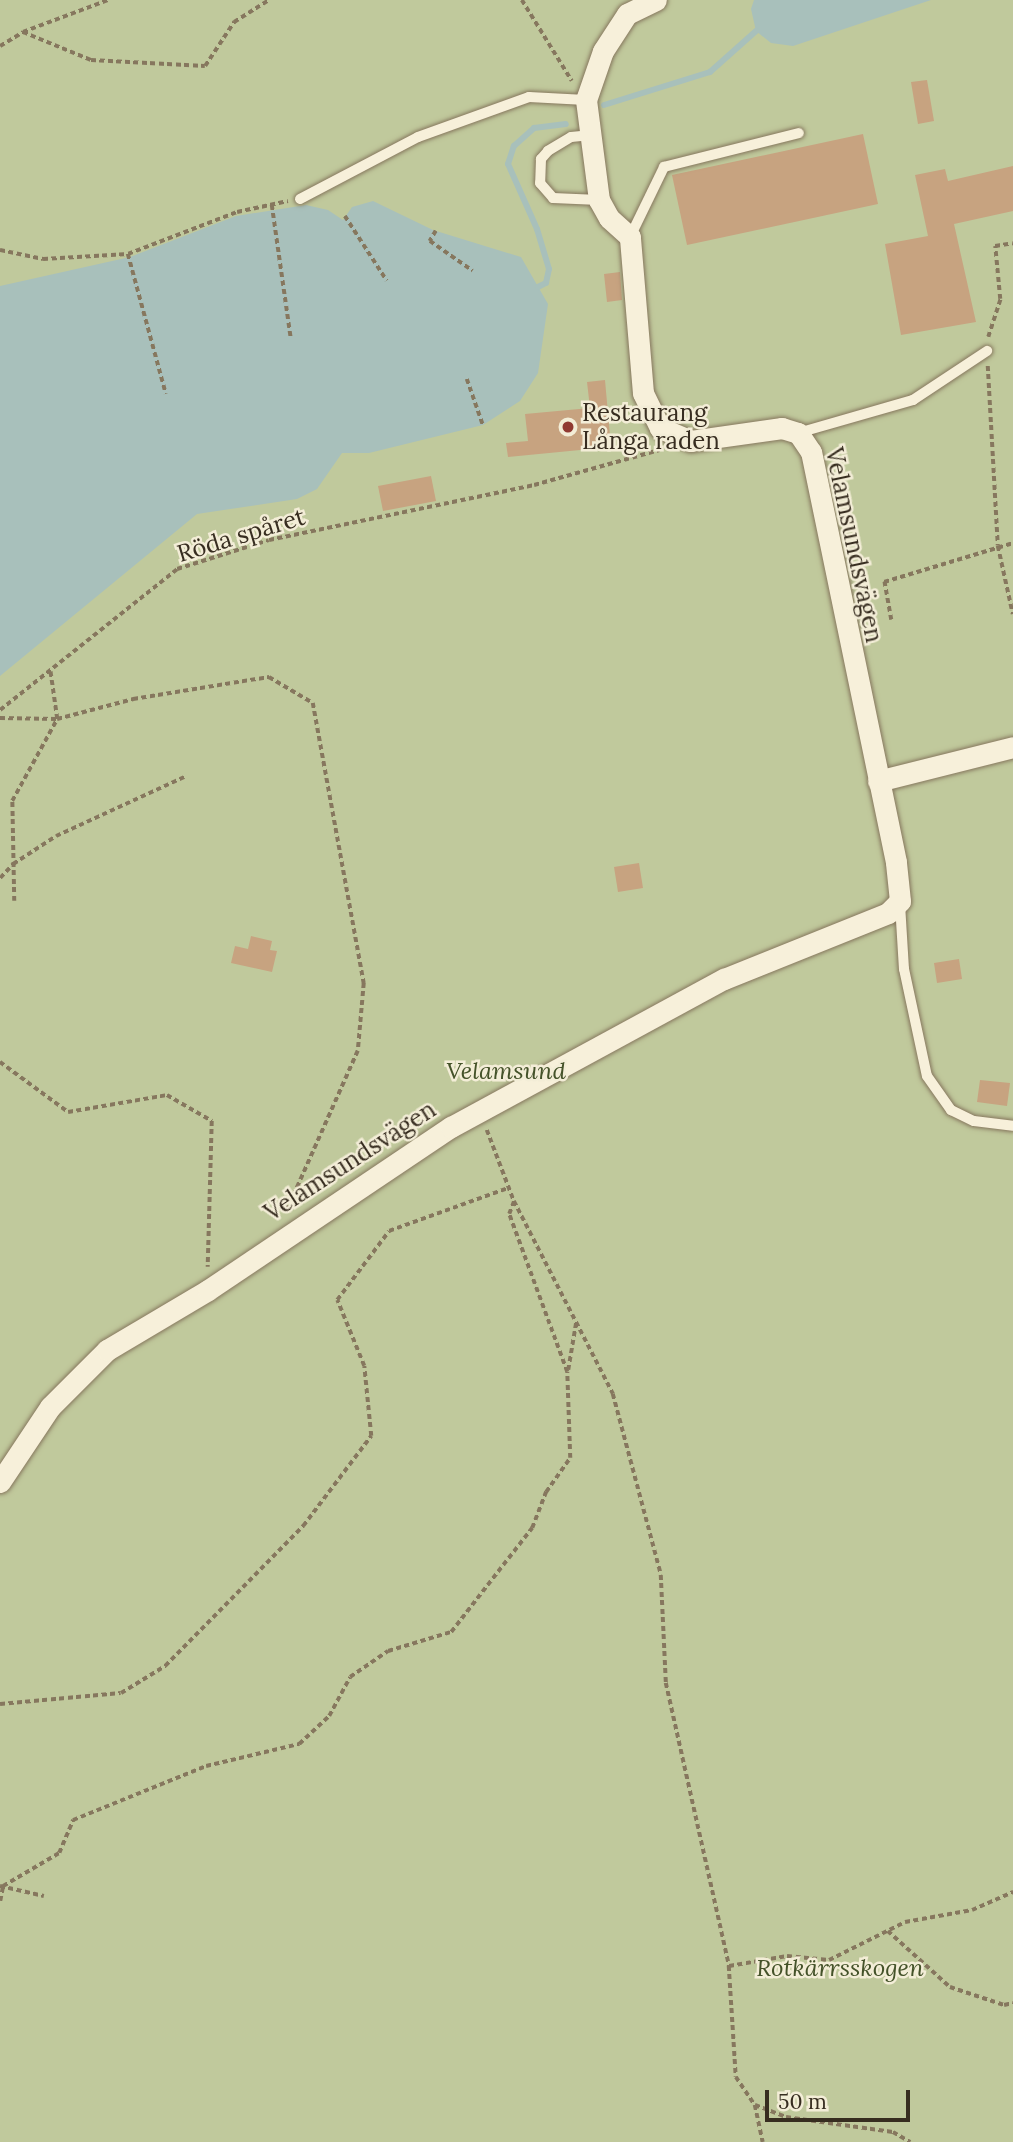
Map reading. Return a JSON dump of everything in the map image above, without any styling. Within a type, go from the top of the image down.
[{"type":"street","points":[[656,0],[631,7],[603,51],[587,96],[590,135],[599,200],[609,218],[631,237],[638,362],[648,411],[660,428],[691,441]]},
{"type":"street","name":"Velamsundsvägen","points":[[0,1482],[50,1407],[107,1350],[208,1290],[271,1244],[479,1110],[724,979],[888,913],[900,901],[811,452],[798,433],[763,428],[691,441]]},
{"type":"street","points":[[878,781],[1013,747]]},
{"type":"lane","points":[[300,199],[418,137],[528,97],[587,96]]},
{"type":"lane","points":[[631,237],[664,167],[800,133]]},
{"type":"lane","points":[[590,135],[571,137],[548,151],[541,159],[540,183],[553,198],[599,200]]},
{"type":"lane","points":[[798,433],[913,400],[987,351]]},
{"type":"lane","points":[[900,901],[904,969],[927,1076],[951,1110],[974,1121],[1013,1126]]},
{"type":"path","points":[[0,46],[23,32],[108,0]]},
{"type":"path","points":[[23,32],[91,60],[205,66],[234,22],[269,0]]},
{"type":"path","points":[[522,0],[562,70],[587,96]]},
{"type":"path","points":[[0,250],[43,259],[128,254],[237,212],[300,199]]},
{"type":"path","points":[[272,205],[291,338]]},
{"type":"path","points":[[345,216],[387,281]]},
{"type":"path","points":[[436,231],[430,240],[473,271]]},
{"type":"path","points":[[1013,243],[995,246],[1000,299],[987,351],[998,546],[1013,614]]},
{"type":"path","points":[[128,254],[166,394]]},
{"type":"path","points":[[467,379],[483,425]]},
{"type":"path","name":"Röda spåret","points":[[0,710],[177,569],[269,540],[534,485],[691,441]]},
{"type":"path","points":[[891,620],[884,582],[1013,543]]},
{"type":"path","points":[[14,901],[12,801],[57,719],[50,670]]},
{"type":"path","points":[[0,718],[57,719],[133,699],[269,677],[313,703],[364,983],[358,1051],[335,1111],[271,1244]]},
{"type":"path","points":[[0,878],[13,864],[56,836],[184,777]]},
{"type":"path","points":[[0,1062],[68,1112],[167,1095],[212,1121],[208,1290]]},
{"type":"path","points":[[479,1110],[514,1201],[613,1394],[662,1575],[666,1684],[729,1966],[736,2077],[755,2105],[763,2142]]},
{"type":"path","points":[[0,1704],[121,1693],[164,1666],[303,1526],[371,1436],[364,1366],[337,1300],[388,1231],[509,1188]]},
{"type":"path","points":[[514,1201],[509,1213],[568,1372]]},
{"type":"path","points":[[1,1886],[59,1853],[73,1820],[206,1766],[299,1744],[329,1716],[350,1677],[388,1651],[452,1632],[532,1528],[546,1492],[570,1458],[568,1372],[576,1321]]},
{"type":"path","points":[[1,1886],[44,1896]]},
{"type":"path","points":[[0,1901],[1,1886]]},
{"type":"path","points":[[729,1966],[787,1956],[829,1960],[905,1922],[972,1910],[1013,1892]]},
{"type":"path","points":[[888,1931],[950,1987],[1004,2005],[1013,2003]]},
{"type":"path","points":[[755,2105],[786,2118],[892,2132],[910,2142]]},
{"type":"green space","name":"Velamsund","points":[[0,0],[1013,0],[1013,2142],[0,2142]]},
{"type":"water","points":[[754,0],[931,0],[793,46],[771,43],[756,31],[751,9]]},
{"type":"water","points":[[373,201],[433,230],[521,257],[548,304],[538,373],[520,401],[483,425],[369,453],[342,453],[317,489],[297,499],[197,514],[0,676],[0,286],[130,257],[236,216],[306,205],[328,210],[343,220],[352,207]]},
{"type":"building","points":[[927,80],[934,121],[918,124],[911,82]]},
{"type":"building","points":[[863,134],[878,204],[687,245],[672,175]]},
{"type":"building","points":[[1013,166],[1013,211],[954,224],[976,322],[901,335],[885,244],[928,236],[915,175],[945,169],[948,181]]},
{"type":"building","points":[[620,272],[622,300],[607,302],[604,274]]},
{"type":"building","name":"Restaurang Långa raden","points":[[605,380],[611,447],[508,457],[506,443],[528,441],[525,414],[590,408],[587,382]]},
{"type":"building","points":[[431,476],[436,501],[383,511],[378,486]]},
{"type":"building","points":[[639,863],[643,888],[618,892],[614,867]]},
{"type":"building","points":[[251,936],[272,941],[270,950],[277,951],[272,972],[231,963],[235,946],[248,949]]},
{"type":"building","points":[[959,959],[962,979],[937,983],[934,963]]},
{"type":"building","points":[[980,1080],[1010,1083],[1007,1106],[977,1102]]},
{"type":"waterway","points":[[604,105],[710,72],[756,31]]},
{"type":"waterway","points":[[538,287],[546,283],[549,269],[537,229],[508,164],[514,146],[534,128],[566,124]]},
{"type":"place","name":"Restaurang Långa raden","points":[[568,427]]},
{"type":"park label","name":"Rotkärrsskogen","points":[[840,1968]]}]
